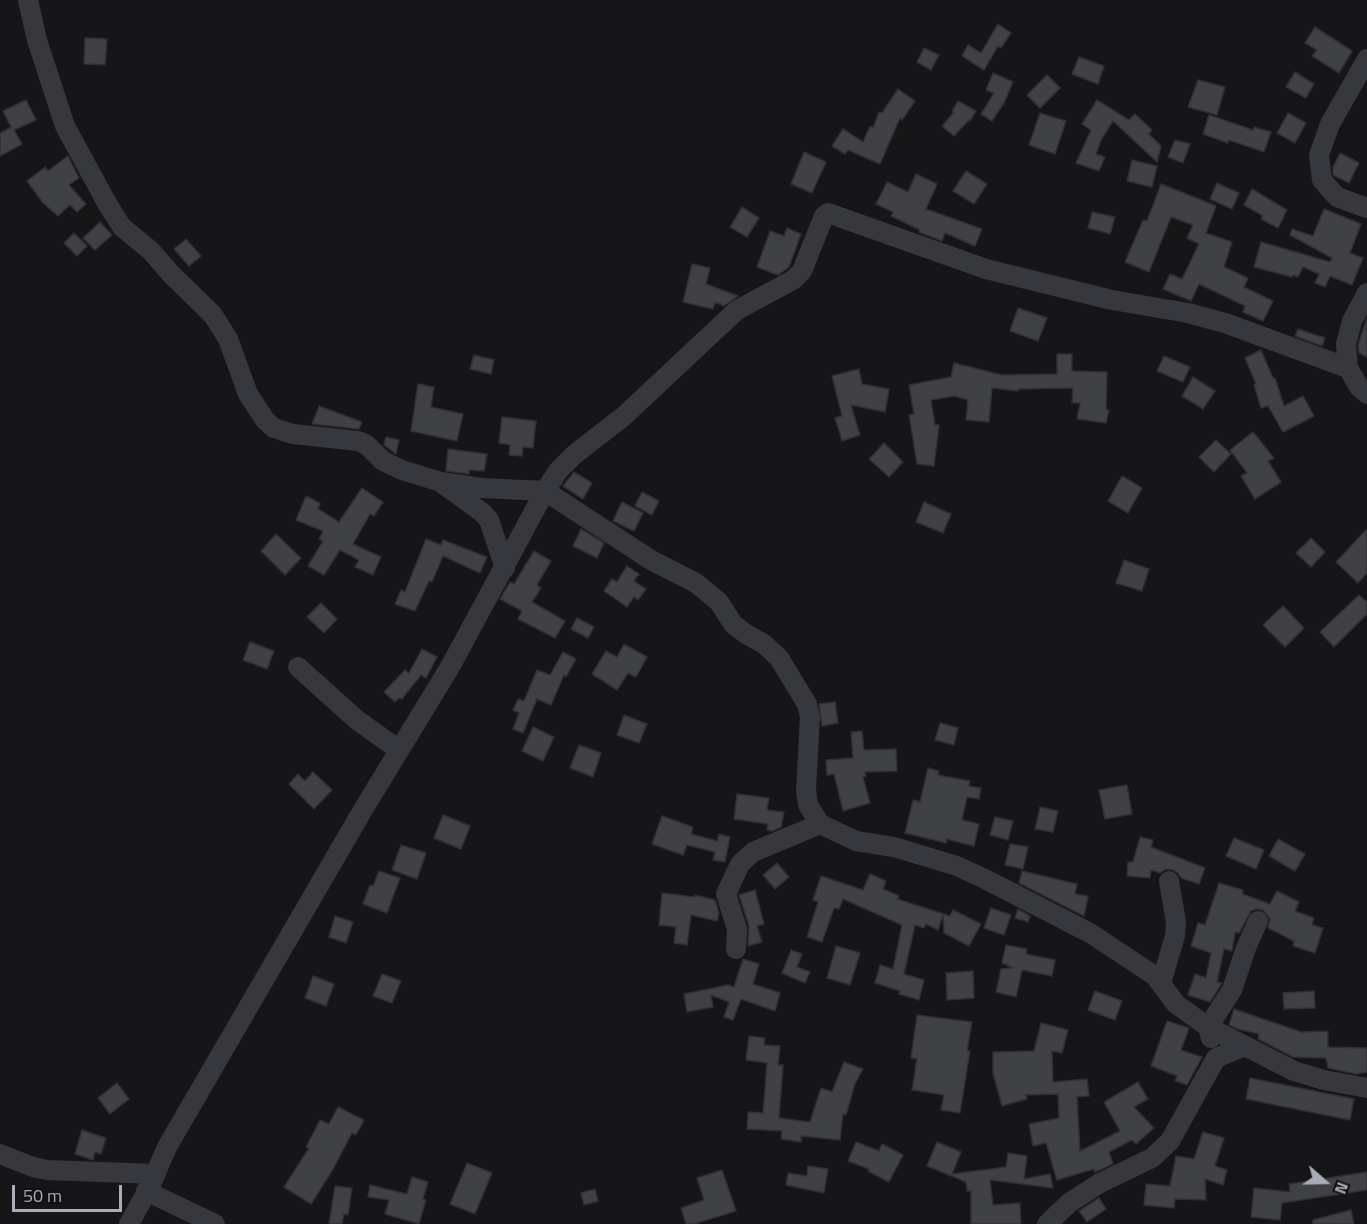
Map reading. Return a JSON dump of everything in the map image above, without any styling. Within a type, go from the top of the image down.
[{"type":"street","points":[[28,0],[65,126],[108,205],[123,227],[151,251],[213,315],[228,339],[248,394],[265,420],[274,428],[293,434],[358,441],[367,445],[383,461],[402,470],[441,482],[482,488],[545,491],[651,561],[696,583],[719,602],[734,624],[764,644],[779,658],[807,704],[810,717],[806,790],[808,805],[820,824],[856,841],[894,847],[957,866],[985,879],[1090,933],[1155,976],[1176,1004],[1208,1027],[1294,1071],[1323,1080],[1367,1088]]},
{"type":"street","points":[[1367,58],[1330,124],[1319,155],[1322,180],[1337,197],[1367,208]]},
{"type":"street","points":[[129,1224],[167,1148],[364,808],[450,667],[558,471],[575,454],[624,416],[737,310],[793,280],[802,271],[824,216],[828,213],[986,269],[1112,300],[1225,322],[1348,368]]},
{"type":"street","points":[[1367,293],[1352,321],[1346,344],[1348,368],[1359,387],[1367,394]]},
{"type":"street","points":[[441,482],[489,520],[505,568]]},
{"type":"street","points":[[298,667],[357,720],[399,750]]},
{"type":"street","points":[[736,949],[737,929],[726,894],[740,864],[753,852],[820,824]]},
{"type":"street","points":[[1161,983],[1175,936],[1176,922],[1169,881]]},
{"type":"street","points":[[1216,1058],[1208,1027],[1232,990],[1258,921]]},
{"type":"street","points":[[1047,1224],[1069,1203],[1100,1183],[1152,1158],[1170,1141],[1216,1058],[1245,1046]]},
{"type":"street","points":[[0,1154],[47,1170],[156,1173]]},
{"type":"street","points":[[146,1191],[215,1224]]},
{"type":"building","points":[[998,24],[1011,33],[1001,48],[998,46],[984,70],[962,56],[968,45],[981,53]]},
{"type":"building","points":[[1315,27],[1352,51],[1339,73],[1312,56],[1317,50],[1305,43]]},
{"type":"building","points":[[85,38],[107,39],[105,65],[84,64]]},
{"type":"building","points":[[924,48],[939,55],[931,70],[917,62]]},
{"type":"building","points":[[1079,57],[1104,66],[1098,84],[1072,74]]},
{"type":"building","points":[[1295,72],[1314,84],[1306,98],[1286,87]]},
{"type":"building","points":[[993,73],[1013,82],[1004,103],[992,121],[981,114],[994,93],[986,90]]},
{"type":"building","points":[[1047,75],[1060,88],[1040,108],[1027,95]]},
{"type":"building","points":[[1198,80],[1225,87],[1217,115],[1188,107]]},
{"type":"building","points":[[898,89],[915,101],[902,120],[900,118],[880,164],[848,150],[845,154],[832,146],[843,129],[863,142],[870,126],[873,128],[879,112],[882,113]]},
{"type":"building","points":[[26,100],[36,120],[14,130],[22,144],[0,156],[0,133],[11,127],[3,111]]},
{"type":"building","points":[[1097,100],[1129,120],[1135,114],[1152,130],[1149,134],[1161,146],[1157,162],[1113,121],[1101,140],[1096,154],[1105,157],[1099,171],[1076,163],[1091,130],[1082,124]]},
{"type":"building","points":[[958,101],[976,111],[970,121],[954,136],[942,126],[954,112],[952,111]]},
{"type":"building","points":[[1040,113],[1066,121],[1055,154],[1029,145]]},
{"type":"building","points":[[1288,113],[1306,123],[1295,143],[1277,133]]},
{"type":"building","points":[[1209,115],[1253,130],[1254,127],[1271,132],[1264,152],[1203,134]]},
{"type":"building","points":[[1175,140],[1190,144],[1183,163],[1168,157]]},
{"type":"building","points":[[804,152],[826,162],[812,193],[791,184]]},
{"type":"building","points":[[1340,153],[1359,163],[1349,183],[1333,175],[1333,167]]},
{"type":"building","points":[[68,156],[79,178],[69,185],[86,204],[77,212],[70,205],[58,216],[43,203],[27,181],[45,167],[48,171]]},
{"type":"building","points":[[1132,160],[1157,166],[1152,187],[1127,181]]},
{"type":"building","points":[[966,171],[987,184],[974,204],[953,191]]},
{"type":"building","points":[[916,174],[937,184],[926,209],[982,229],[975,246],[945,233],[942,241],[919,232],[920,230],[891,216],[893,212],[876,204],[887,182],[908,192]]},
{"type":"building","points":[[1217,183],[1239,193],[1232,209],[1210,199]]},
{"type":"building","points":[[1161,184],[1216,206],[1206,233],[1232,242],[1224,267],[1248,278],[1244,287],[1273,301],[1263,321],[1243,312],[1245,306],[1199,284],[1191,301],[1163,289],[1170,274],[1182,279],[1199,244],[1187,238],[1193,225],[1171,217],[1149,272],[1125,262],[1143,220],[1147,221]]},
{"type":"building","points":[[1252,189],[1287,210],[1278,228],[1261,219],[1263,216],[1244,205]]},
{"type":"building","points":[[742,207],[759,218],[747,237],[730,227]]},
{"type":"building","points":[[1324,209],[1361,224],[1350,253],[1363,258],[1352,285],[1330,276],[1325,287],[1315,283],[1319,274],[1303,267],[1298,277],[1293,275],[1292,277],[1254,267],[1261,242],[1330,262],[1332,258],[1290,235],[1292,229],[1313,236]]},
{"type":"building","points":[[1092,212],[1115,217],[1110,234],[1088,228]]},
{"type":"building","points":[[100,222],[112,235],[95,250],[83,238]]},
{"type":"building","points":[[787,228],[801,234],[789,267],[778,275],[757,267],[770,231],[784,236]]},
{"type":"building","points":[[74,233],[87,246],[77,256],[64,243]]},
{"type":"building","points":[[186,239],[201,256],[189,266],[174,249]]},
{"type":"building","points":[[692,264],[710,268],[706,284],[738,296],[724,306],[715,302],[713,309],[683,302]]},
{"type":"building","points":[[1018,308],[1047,318],[1038,341],[1010,331]]},
{"type":"building","points":[[1367,318],[1367,357],[1359,353],[1358,345]]},
{"type":"building","points":[[1298,329],[1325,338],[1322,346],[1295,336]]},
{"type":"building","points":[[1261,350],[1275,378],[1284,406],[1303,396],[1314,416],[1283,432],[1268,406],[1261,408],[1254,385],[1256,384],[1245,358]]},
{"type":"building","points":[[1057,354],[1072,354],[1072,371],[1107,372],[1106,410],[1109,410],[1106,423],[1077,419],[1080,403],[1072,403],[1073,388],[1019,389],[1018,391],[992,388],[989,422],[966,420],[968,400],[954,396],[931,400],[935,425],[939,425],[934,466],[917,464],[909,415],[914,414],[909,385],[951,377],[954,363],[1002,375],[1057,374]]},
{"type":"building","points":[[474,355],[494,360],[491,374],[470,369]]},
{"type":"building","points":[[1164,356],[1190,367],[1183,382],[1157,371]]},
{"type":"building","points":[[859,369],[862,384],[889,389],[885,412],[851,405],[860,435],[842,441],[835,418],[842,416],[832,376]]},
{"type":"building","points":[[1193,377],[1215,391],[1203,409],[1182,396]]},
{"type":"building","points":[[418,384],[434,387],[431,407],[463,414],[457,441],[411,431]]},
{"type":"building","points":[[319,406],[362,422],[359,429],[312,424]]},
{"type":"building","points":[[502,417],[536,421],[533,448],[523,447],[522,456],[509,455],[510,445],[499,443]]},
{"type":"building","points":[[1253,432],[1274,458],[1268,461],[1281,482],[1255,499],[1241,476],[1247,473],[1230,450]]},
{"type":"building","points":[[386,437],[399,440],[396,454],[384,445]]},
{"type":"building","points":[[1216,440],[1231,454],[1214,472],[1199,457]]},
{"type":"building","points":[[884,443],[903,462],[889,477],[869,459]]},
{"type":"building","points":[[448,449],[487,454],[484,471],[469,470],[469,474],[446,471]]},
{"type":"building","points":[[574,472],[592,483],[583,499],[563,486]]},
{"type":"building","points":[[1122,476],[1142,488],[1128,513],[1108,501]]},
{"type":"building","points":[[362,488],[383,502],[374,516],[370,514],[353,544],[381,557],[373,575],[355,567],[359,560],[340,550],[324,575],[308,566],[323,541],[319,539],[323,531],[296,520],[306,496],[320,503],[318,509],[339,522]]},
{"type":"building","points":[[642,492],[659,501],[652,515],[635,506]]},
{"type":"building","points":[[622,502],[643,513],[634,531],[613,521]]},
{"type":"building","points":[[924,502],[951,514],[943,533],[916,522]]},
{"type":"building","points":[[581,529],[604,543],[597,558],[573,546]]},
{"type":"building","points":[[1367,529],[1367,573],[1358,583],[1336,562]]},
{"type":"building","points":[[276,534],[301,558],[285,575],[261,551]]},
{"type":"building","points":[[1311,538],[1325,552],[1311,567],[1296,553]]},
{"type":"building","points":[[426,539],[441,545],[443,540],[487,557],[480,573],[443,556],[432,582],[429,581],[415,611],[395,604],[401,590],[405,592]]},
{"type":"building","points":[[534,551],[551,561],[537,585],[541,588],[532,602],[565,621],[555,638],[518,619],[522,611],[500,599],[510,582],[514,584]]},
{"type":"building","points":[[1124,560],[1149,569],[1142,591],[1116,583]]},
{"type":"building","points":[[627,566],[639,574],[634,581],[646,589],[638,600],[634,597],[627,607],[604,591],[612,579],[617,582]]},
{"type":"building","points":[[1359,595],[1367,602],[1367,614],[1334,647],[1320,632]]},
{"type":"building","points":[[321,603],[337,619],[324,633],[307,617]]},
{"type":"building","points":[[1283,606],[1304,628],[1285,647],[1263,625]]},
{"type":"building","points":[[577,618],[594,627],[588,638],[571,629]]},
{"type":"building","points":[[250,642],[274,651],[267,669],[243,660]]},
{"type":"building","points":[[624,644],[647,657],[636,677],[628,673],[617,690],[592,674],[606,651],[617,657]]},
{"type":"building","points":[[422,649],[437,657],[426,678],[421,675],[402,699],[399,698],[395,702],[384,692],[405,670],[409,673]]},
{"type":"building","points":[[563,652],[576,659],[566,677],[564,675],[551,705],[537,699],[523,733],[513,729],[519,713],[513,710],[518,699],[524,701],[537,670],[550,675]]},
{"type":"building","points":[[835,702],[838,723],[822,726],[819,704]]},
{"type":"building","points":[[624,715],[647,724],[639,743],[617,735]]},
{"type":"building","points":[[940,723],[958,728],[954,745],[935,740]]},
{"type":"building","points":[[533,727],[554,737],[543,761],[522,751]]},
{"type":"building","points":[[862,731],[864,750],[896,749],[897,771],[865,772],[866,776],[863,777],[870,803],[843,811],[834,774],[827,775],[826,760],[853,758],[851,732]]},
{"type":"building","points":[[579,745],[601,753],[593,777],[570,768]]},
{"type":"building","points":[[928,768],[939,771],[938,775],[970,781],[969,786],[981,788],[979,799],[967,797],[962,820],[979,824],[974,846],[947,839],[946,843],[905,833],[913,800],[920,802]]},
{"type":"building","points":[[313,772],[332,790],[314,809],[289,784],[298,774],[305,781]]},
{"type":"building","points":[[1127,785],[1132,814],[1105,819],[1099,790]]},
{"type":"building","points":[[737,794],[769,798],[767,810],[784,812],[781,827],[772,831],[767,830],[768,824],[734,819]]},
{"type":"building","points":[[1040,807],[1058,811],[1053,832],[1035,829]]},
{"type":"building","points":[[443,815],[470,826],[461,849],[434,838]]},
{"type":"building","points":[[662,816],[693,827],[691,834],[717,841],[719,834],[730,837],[725,862],[713,860],[715,852],[687,845],[683,855],[652,844]]},
{"type":"building","points":[[995,817],[1013,821],[1008,840],[990,835]]},
{"type":"building","points":[[1140,837],[1153,840],[1151,847],[1205,868],[1199,884],[1181,878],[1173,870],[1166,869],[1160,873],[1151,870],[1150,878],[1127,876],[1128,862],[1133,862]]},
{"type":"building","points":[[1234,838],[1264,850],[1256,869],[1226,856]]},
{"type":"building","points":[[1278,839],[1305,854],[1295,871],[1269,856]]},
{"type":"building","points":[[1010,844],[1028,847],[1023,869],[1005,865]]},
{"type":"building","points":[[401,845],[426,853],[417,879],[392,870]]},
{"type":"building","points":[[777,863],[789,877],[775,889],[763,875]]},
{"type":"building","points":[[379,871],[400,878],[387,913],[363,904],[370,885],[373,886]]},
{"type":"building","points":[[1022,871],[1077,884],[1075,894],[1088,896],[1084,916],[1019,883]]},
{"type":"building","points":[[870,874],[886,881],[883,889],[899,896],[897,899],[950,916],[953,910],[981,924],[969,946],[944,933],[943,915],[938,930],[926,924],[924,928],[915,925],[904,974],[924,980],[919,1000],[875,983],[880,965],[893,969],[902,925],[843,899],[839,909],[834,908],[822,942],[807,937],[818,902],[813,900],[821,876],[863,890]]},
{"type":"building","points":[[1219,883],[1243,890],[1242,894],[1270,904],[1277,891],[1299,902],[1295,911],[1314,918],[1312,925],[1323,928],[1315,953],[1293,946],[1294,941],[1268,928],[1270,919],[1263,910],[1251,911],[1239,933],[1235,932],[1232,951],[1224,949],[1217,982],[1222,983],[1210,1002],[1188,995],[1195,974],[1206,978],[1211,953],[1191,946],[1198,923],[1205,925]]},
{"type":"building","points":[[755,890],[764,924],[757,926],[762,942],[748,946],[749,926],[739,895]]},
{"type":"building","points":[[662,893],[695,897],[695,895],[715,900],[719,913],[717,921],[691,915],[687,945],[674,943],[676,927],[659,925]]},
{"type":"building","points":[[991,908],[1011,915],[1004,935],[984,928]]},
{"type":"building","points":[[1018,909],[1030,916],[1028,922],[1015,918]]},
{"type":"building","points":[[335,916],[353,922],[346,943],[329,937]]},
{"type":"building","points":[[1006,945],[1027,949],[1026,954],[1055,960],[1052,976],[1022,970],[1016,997],[996,992],[1001,969],[1013,968],[1002,963]]},
{"type":"building","points":[[836,946],[860,953],[850,985],[827,978]]},
{"type":"building","points":[[791,950],[802,954],[797,967],[810,972],[805,983],[782,973]]},
{"type":"building","points":[[743,959],[759,964],[753,984],[780,993],[775,1011],[741,999],[733,1020],[724,1017],[729,1002],[711,995],[713,1007],[687,1012],[684,994],[728,985],[734,987]]},
{"type":"building","points":[[973,971],[974,998],[947,1000],[946,973]]},
{"type":"building","points":[[382,974],[401,981],[392,1003],[373,996]]},
{"type":"building","points":[[313,976],[334,984],[326,1006],[305,998]]},
{"type":"building","points":[[1095,991],[1122,1001],[1115,1020],[1088,1010]]},
{"type":"building","points":[[1314,991],[1315,1008],[1284,1009],[1283,993]]},
{"type":"building","points":[[1234,1009],[1301,1032],[1328,1031],[1328,1047],[1367,1048],[1367,1072],[1356,1074],[1328,1068],[1326,1058],[1293,1057],[1258,1039],[1259,1034],[1229,1025]]},
{"type":"building","points":[[917,1015],[972,1022],[967,1051],[970,1051],[960,1113],[941,1110],[944,1095],[912,1090],[917,1059],[911,1058]]},
{"type":"building","points":[[1167,1021],[1189,1028],[1181,1050],[1202,1057],[1187,1085],[1175,1081],[1177,1076],[1151,1066]]},
{"type":"building","points":[[1041,1023],[1068,1030],[1062,1053],[1052,1051],[1053,1082],[1087,1079],[1089,1096],[1077,1097],[1080,1151],[1120,1131],[1104,1102],[1138,1082],[1148,1099],[1134,1107],[1154,1128],[1136,1144],[1132,1140],[1109,1152],[1113,1164],[1095,1172],[1094,1169],[1057,1180],[1046,1143],[1033,1146],[1029,1124],[1059,1118],[1058,1094],[1026,1095],[1027,1099],[1002,1106],[993,1073],[993,1052],[1034,1051]]},
{"type":"building","points":[[749,1036],[765,1038],[764,1045],[780,1046],[778,1065],[783,1065],[779,1118],[810,1122],[821,1088],[832,1092],[844,1062],[863,1069],[855,1084],[846,1115],[843,1114],[840,1140],[801,1136],[801,1142],[781,1139],[782,1131],[747,1129],[748,1112],[763,1113],[767,1063],[746,1060]]},
{"type":"building","points":[[1250,1078],[1354,1099],[1350,1120],[1246,1099]]},
{"type":"building","points":[[117,1083],[129,1099],[110,1114],[98,1098]]},
{"type":"building","points":[[338,1107],[364,1120],[356,1135],[352,1133],[311,1204],[284,1187],[309,1148],[306,1147],[320,1120],[329,1124]]},
{"type":"building","points":[[82,1130],[106,1138],[101,1154],[95,1152],[93,1160],[75,1154]]},
{"type":"building","points":[[1203,1132],[1224,1138],[1215,1166],[1227,1170],[1223,1185],[1205,1179],[1206,1200],[1175,1199],[1174,1208],[1144,1205],[1146,1184],[1170,1186],[1176,1156],[1194,1159]]},
{"type":"building","points":[[856,1142],[879,1151],[882,1144],[903,1155],[889,1182],[868,1171],[869,1169],[848,1161]]},
{"type":"building","points":[[937,1142],[961,1152],[952,1174],[1006,1167],[1008,1153],[1027,1156],[1024,1179],[1050,1174],[1053,1188],[990,1180],[993,1205],[1020,1203],[1021,1224],[971,1224],[971,1191],[967,1191],[966,1182],[927,1166]]},
{"type":"building","points":[[467,1163],[492,1173],[475,1214],[450,1204]]},
{"type":"building","points":[[808,1166],[828,1169],[824,1193],[786,1185],[788,1173],[807,1176]]},
{"type":"building","points":[[722,1170],[736,1211],[694,1224],[686,1224],[681,1208],[704,1200],[697,1178]]},
{"type":"building","points":[[1367,1172],[1367,1190],[1282,1203],[1280,1220],[1251,1217],[1254,1188],[1290,1192],[1289,1184]]},
{"type":"building","points":[[412,1177],[428,1182],[423,1199],[426,1200],[419,1224],[385,1214],[389,1200],[368,1197],[370,1185],[407,1194]]},
{"type":"building","points":[[335,1186],[352,1188],[348,1215],[344,1214],[342,1224],[329,1224]]},
{"type":"building","points":[[595,1189],[598,1201],[584,1205],[581,1193]]},
{"type":"building","points":[[1099,1198],[1106,1209],[1087,1222],[1079,1211]]},
{"type":"building","points":[[1351,1210],[1354,1224],[1313,1224],[1313,1220]]}]
